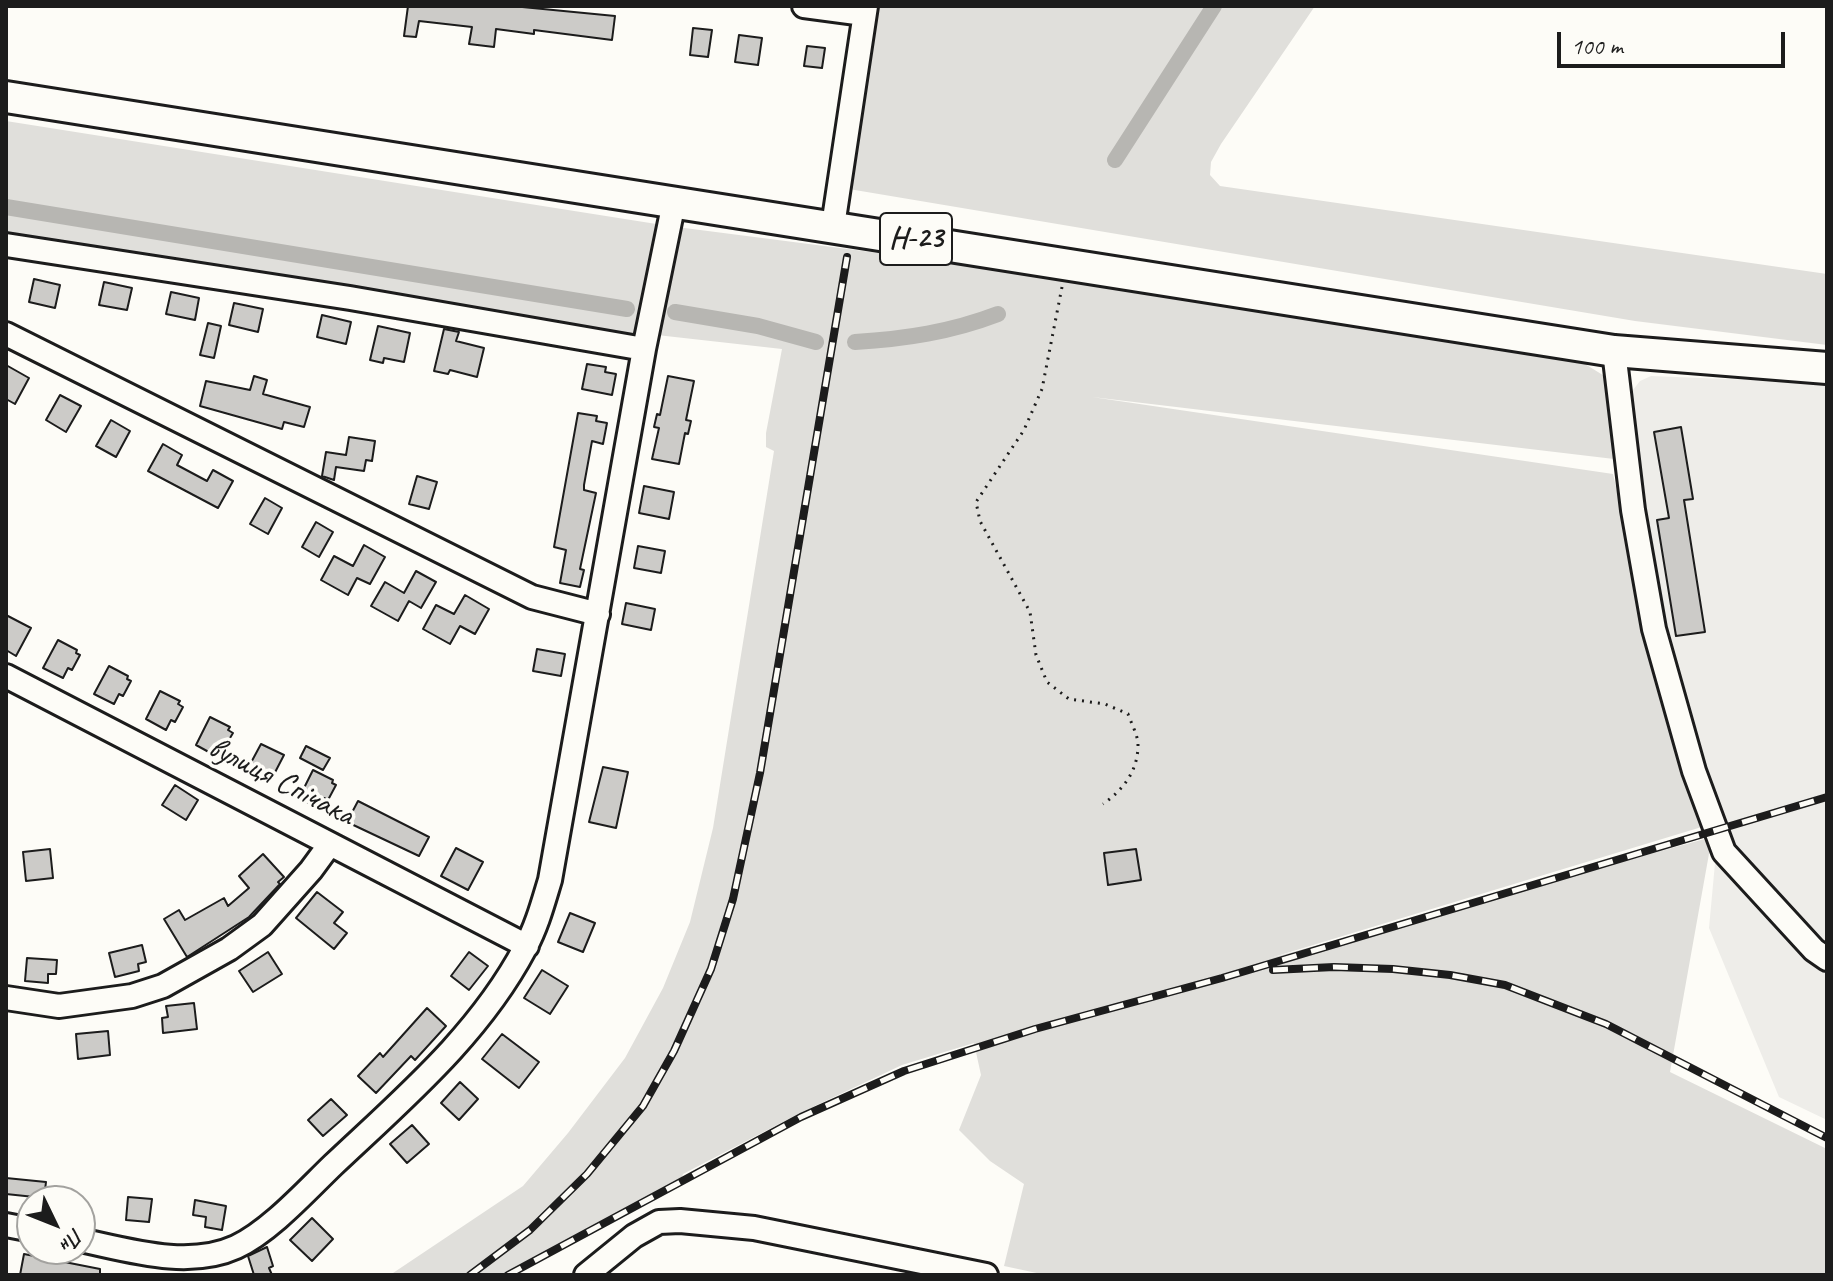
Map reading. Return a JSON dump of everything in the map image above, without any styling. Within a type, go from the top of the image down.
[{"type":"main road","name":"Н-23","points":[[6,97],[1614,351],[1827,368]]},
{"type":"street","points":[[804,6],[865,10],[833,226]]},
{"type":"street","points":[[96,1243],[174,1256],[214,1253],[236,1247],[291,1205],[450,1054],[501,991],[527,946],[550,880],[644,349],[674,202]]},
{"type":"street","points":[[6,245],[350,298],[644,349]]},
{"type":"street","points":[[6,334],[532,597],[598,614]]},
{"type":"street","points":[[1614,351],[1633,510],[1654,629],[1694,771],[1724,852],[1814,950],[1827,959]]},
{"type":"street","name":"вулиця Спічака","points":[[7,683],[527,946]]},
{"type":"street","points":[[6,998],[59,1006],[132,996],[163,986],[229,949],[262,925],[330,844]]},
{"type":"street","points":[[586,1275],[634,1236],[659,1222],[680,1221],[754,1228],[986,1275]]},
{"type":"path","points":[[1067,263],[1042,389],[1024,430],[976,502],[980,521],[1030,612],[1036,655],[1047,682],[1069,699],[1105,704],[1128,714],[1139,742],[1134,770],[1119,793],[1103,804]]},
{"type":"shaded area","points":[[866,6],[1315,6],[1211,162],[1210,175],[1220,186],[1827,274],[1827,345],[1635,321],[837,187]]},
{"type":"shaded area","points":[[6,121],[669,226],[1073,278],[1585,364],[1606,377],[1614,459],[1092,397],[1613,474],[1636,572],[1705,826],[1267,959],[1712,837],[1670,1072],[1827,1149],[1827,1275],[1046,1275],[1004,1266],[1024,1184],[990,1161],[959,1130],[981,1075],[974,1043],[902,1065],[800,1113],[683,1174],[680,1183],[508,1275],[390,1275],[523,1186],[625,1058],[663,988],[690,922],[713,828],[774,451],[766,447],[766,433],[782,349],[648,334],[644,348],[6,247]]},
{"type":"shaded area","points":[[1651,376],[1827,383],[1827,1120],[1779,1097],[1709,928],[1719,820],[1666,648],[1629,395],[1640,381]]},
{"type":"building","points":[[408,6],[512,6],[615,16],[612,40],[534,30],[534,34],[496,29],[494,47],[469,44],[472,27],[419,21],[416,37],[404,36]]},
{"type":"building","points":[[693,28],[712,30],[708,57],[690,55]]},
{"type":"building","points":[[739,35],[762,38],[758,65],[735,62]]},
{"type":"building","points":[[807,46],[825,48],[822,68],[804,66]]},
{"type":"building","points":[[34,279],[60,285],[55,308],[29,302]]},
{"type":"building","points":[[104,282],[132,288],[127,310],[99,305]]},
{"type":"building","points":[[171,292],[199,298],[195,320],[166,314]]},
{"type":"building","points":[[234,303],[263,309],[258,332],[229,325]]},
{"type":"building","points":[[322,315],[351,322],[346,344],[317,337]]},
{"type":"building","points":[[208,323],[221,326],[214,358],[200,355]]},
{"type":"building","points":[[378,326],[410,333],[404,362],[384,358],[383,363],[370,360]]},
{"type":"building","points":[[444,329],[459,332],[456,341],[484,348],[477,377],[450,370],[448,374],[434,371]]},
{"type":"building","points":[[587,364],[606,367],[605,372],[616,374],[612,395],[582,389]]},
{"type":"building","points":[[6,365],[29,378],[15,404],[6,399]]},
{"type":"building","points":[[254,376],[267,380],[263,394],[310,407],[304,427],[284,422],[282,429],[200,406],[206,381],[250,390]]},
{"type":"building","points":[[668,376],[694,381],[686,420],[691,421],[688,434],[685,433],[679,464],[652,459],[659,428],[654,427],[657,414],[660,415]]},
{"type":"building","points":[[60,395],[81,406],[66,432],[46,420]]},
{"type":"building","points":[[578,413],[597,416],[596,421],[607,423],[603,444],[592,441],[584,485],[584,490],[596,493],[580,569],[584,570],[580,587],[560,583],[566,550],[554,547]]},
{"type":"building","points":[[111,420],[130,431],[116,457],[96,446]]},
{"type":"building","points":[[1681,427],[1693,499],[1684,500],[1705,632],[1676,636],[1657,520],[1669,518],[1654,432]]},
{"type":"building","points":[[349,437],[375,441],[372,461],[366,460],[364,471],[336,467],[334,480],[322,476],[326,452],[346,455]]},
{"type":"building","points":[[163,444],[182,455],[177,465],[207,481],[213,470],[233,481],[218,508],[148,471]]},
{"type":"building","points":[[417,476],[437,482],[429,509],[409,504]]},
{"type":"building","points":[[644,486],[674,492],[669,519],[639,513]]},
{"type":"building","points":[[265,498],[282,508],[268,534],[250,524]]},
{"type":"building","points":[[316,522],[333,532],[319,557],[302,547]]},
{"type":"building","points":[[364,545],[385,557],[370,584],[357,578],[348,595],[321,580],[334,556],[353,566]]},
{"type":"building","points":[[638,546],[665,551],[661,573],[634,568]]},
{"type":"building","points":[[416,571],[436,582],[421,608],[409,601],[398,621],[371,606],[385,582],[404,593]]},
{"type":"building","points":[[465,595],[489,609],[475,634],[460,626],[450,644],[423,629],[436,605],[454,614]]},
{"type":"building","points":[[626,603],[655,609],[651,630],[622,624]]},
{"type":"building","points":[[6,615],[31,628],[16,656],[6,650]]},
{"type":"building","points":[[58,640],[77,650],[76,653],[80,655],[72,670],[68,668],[63,678],[43,668]]},
{"type":"building","points":[[537,649],[565,654],[561,676],[533,671]]},
{"type":"building","points":[[109,666],[128,676],[127,679],[131,681],[123,696],[119,694],[114,704],[94,694]]},
{"type":"building","points":[[160,691],[180,701],[178,704],[183,707],[175,722],[171,720],[166,730],[146,719]]},
{"type":"building","points":[[210,717],[230,727],[228,730],[233,733],[216,756],[196,745]]},
{"type":"building","points":[[261,744],[284,755],[270,782],[247,770]]},
{"type":"building","points":[[306,746],[330,758],[323,770],[300,758]]},
{"type":"building","points":[[603,767],[628,772],[616,828],[589,822]]},
{"type":"building","points":[[313,770],[333,780],[332,783],[336,785],[328,800],[324,798],[319,808],[299,798]]},
{"type":"building","points":[[175,785],[198,800],[186,820],[162,805]]},
{"type":"building","points":[[358,801],[429,837],[419,856],[347,822]]},
{"type":"building","points":[[456,848],[483,862],[468,890],[441,876]]},
{"type":"building","points":[[50,849],[53,878],[26,881],[23,852]]},
{"type":"building","points":[[1136,849],[1141,880],[1108,885],[1104,853]]},
{"type":"building","points":[[263,854],[284,877],[278,882],[280,884],[249,917],[187,957],[164,919],[179,910],[185,920],[224,898],[228,906],[249,888],[239,876]]},
{"type":"building","points":[[317,892],[343,912],[334,923],[347,933],[334,949],[296,918]]},
{"type":"building","points":[[570,913],[595,923],[583,952],[558,942]]},
{"type":"building","points":[[142,945],[146,962],[138,964],[139,971],[115,977],[109,953]]},
{"type":"building","points":[[268,952],[282,974],[253,992],[239,971]]},
{"type":"building","points":[[469,952],[488,966],[469,990],[451,976]]},
{"type":"building","points":[[27,958],[57,960],[56,974],[48,974],[48,983],[25,981]]},
{"type":"building","points":[[542,970],[568,986],[550,1014],[524,998]]},
{"type":"building","points":[[194,1003],[197,1029],[163,1033],[162,1018],[168,1017],[166,1006]]},
{"type":"building","points":[[427,1008],[446,1026],[415,1060],[411,1056],[376,1093],[358,1076],[380,1053],[383,1057]]},
{"type":"building","points":[[108,1031],[110,1055],[78,1059],[76,1034]]},
{"type":"building","points":[[502,1034],[539,1062],[519,1088],[482,1059]]},
{"type":"building","points":[[460,1082],[478,1099],[459,1120],[441,1103]]},
{"type":"building","points":[[331,1099],[347,1115],[323,1136],[308,1120]]},
{"type":"building","points":[[412,1125],[429,1144],[407,1163],[390,1144]]},
{"type":"building","points":[[6,1178],[46,1182],[46,1185],[16,1185],[16,1195],[6,1194]]},
{"type":"building","points":[[128,1197],[152,1199],[149,1222],[126,1220]]},
{"type":"building","points":[[195,1200],[226,1206],[222,1230],[205,1227],[206,1217],[193,1215]]},
{"type":"building","points":[[312,1218],[333,1239],[312,1261],[290,1240]]},
{"type":"building","points":[[267,1247],[273,1266],[269,1268],[272,1275],[254,1275],[248,1256]]},
{"type":"building","points":[[22,1265],[80,1265],[100,1269],[100,1275],[20,1275]]},
{"type":"waterway","points":[[1115,160],[1214,6]]},
{"type":"waterway","points":[[6,207],[627,309]]},
{"type":"waterway","points":[[675,312],[758,326],[816,342]]},
{"type":"waterway","points":[[855,342],[928,334],[998,314]]},
{"type":"railway","points":[[470,1275],[530,1230],[587,1174],[643,1106],[674,1051],[711,969],[733,899],[760,773],[847,257]]},
{"type":"railway","points":[[508,1275],[801,1117],[904,1071],[1035,1029],[1222,978],[1827,797]]},
{"type":"railway","points":[[1273,970],[1334,967],[1393,969],[1505,985],[1606,1024],[1827,1138]]}]
